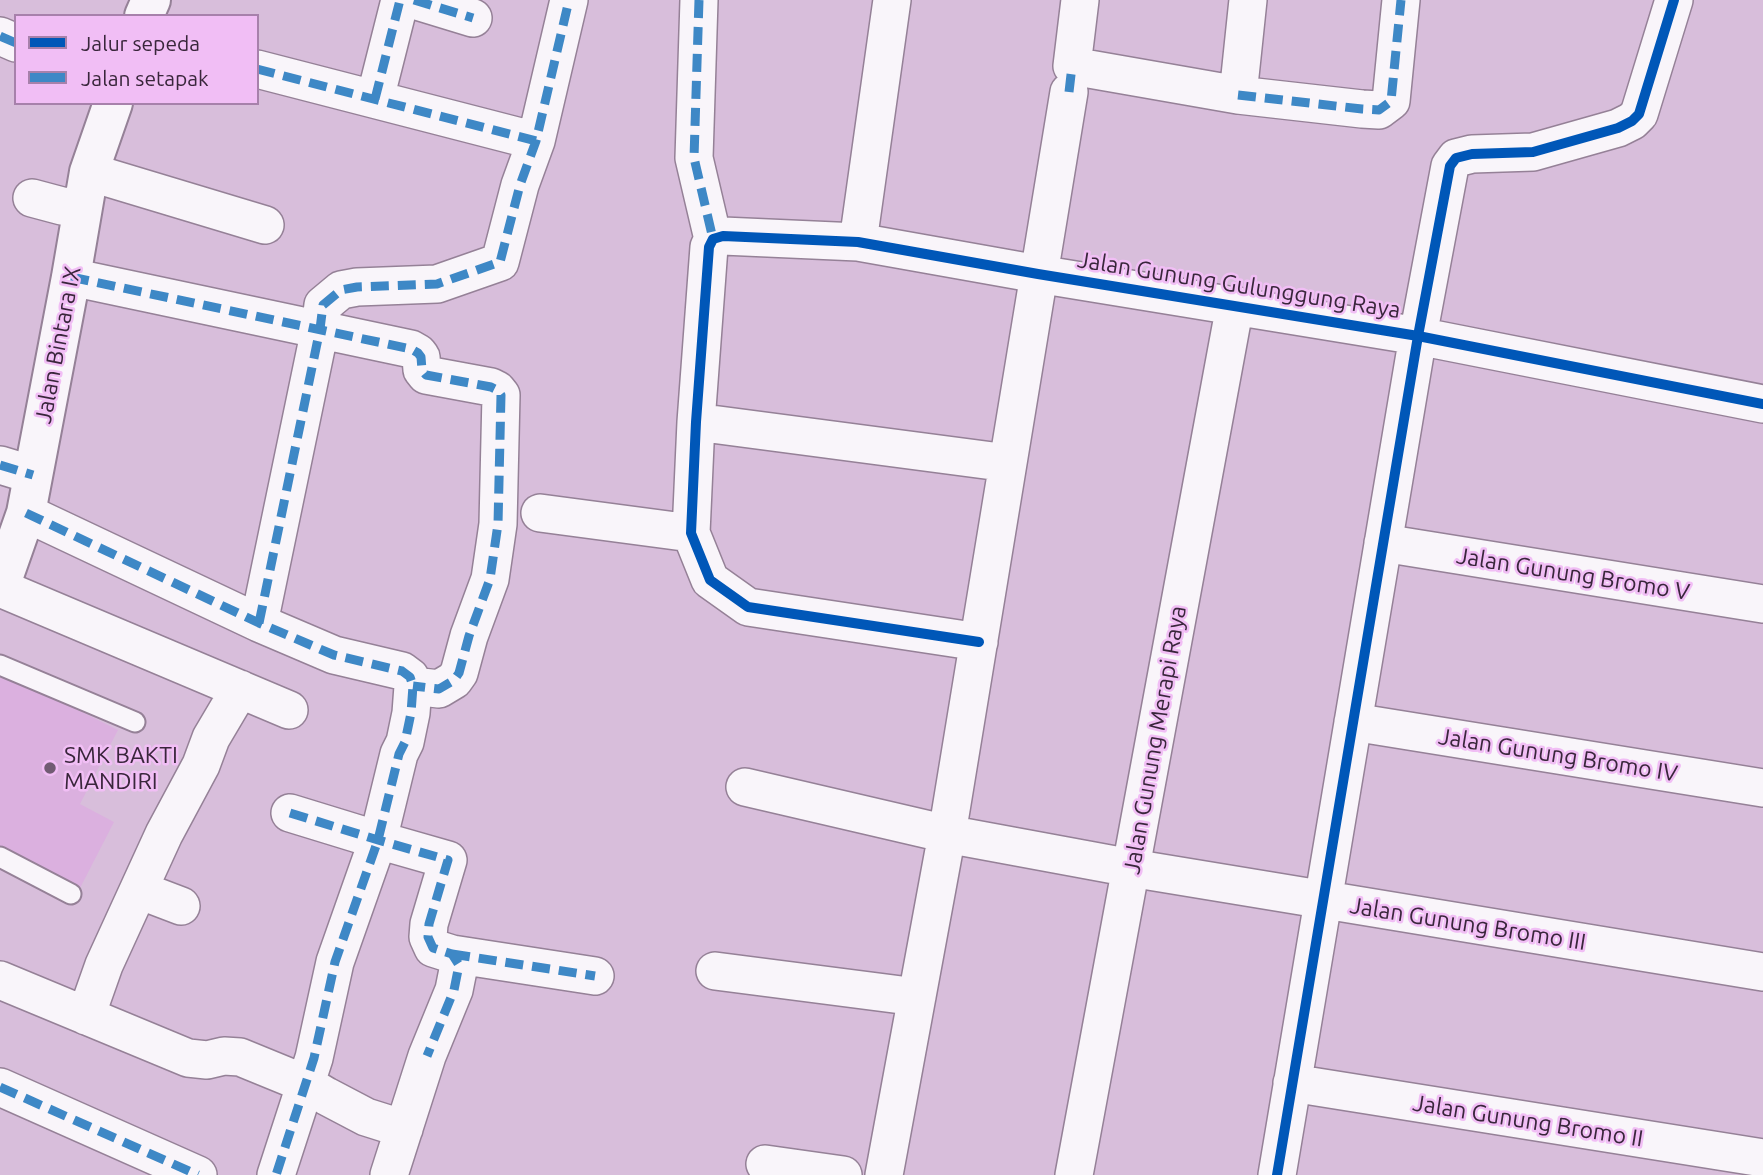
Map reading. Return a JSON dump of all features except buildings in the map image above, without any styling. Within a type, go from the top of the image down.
[{"type":"street","points":[[375,99],[400,0]]},
{"type":"street","points":[[414,0],[473,18]]},
{"type":"street","points":[[259,623],[323,305],[341,290],[437,284],[500,262],[520,185],[536,141],[569,0]]},
{"type":"street","points":[[699,0],[694,158],[713,239],[709,247],[691,533],[710,580],[748,607],[979,642]]},
{"type":"street","points":[[858,242],[892,0]]},
{"type":"street","points":[[1080,0],[1072,66],[1238,95],[1379,110],[1391,101],[1401,0]]},
{"type":"street","points":[[1238,95],[1248,0]]},
{"type":"street","points":[[1277,1175],[1418,336],[1450,166],[1456,158],[1472,154],[1533,152],[1618,128],[1632,121],[1639,114],[1675,0]]},
{"type":"street","points":[[259,70],[536,141]]},
{"type":"street","points":[[884,1175],[947,834],[1069,92]]},
{"type":"street","name":"Jalan Bintara IX","points":[[0,587],[26,513],[17,470],[71,277],[85,190],[112,105]]},
{"type":"street","points":[[32,198],[62,206],[85,190],[265,225]]},
{"type":"street","name":"Jalan Gunung Gulunggung Raya","points":[[713,239],[723,236],[858,242],[1418,336],[1763,404]]},
{"type":"street","points":[[71,277],[411,349],[421,357],[422,370],[426,375],[497,390],[500,395],[498,523],[490,579],[459,673],[454,680],[439,689],[413,686]]},
{"type":"street","name":"Jalan Gunung Merapi Raya","points":[[1074,1175],[1235,305]]},
{"type":"street","points":[[696,422],[1008,463]]},
{"type":"street","points":[[26,513],[259,623],[334,655],[402,671],[410,677],[413,686],[411,713],[405,742],[399,754],[378,840],[335,962],[314,1058],[276,1175]]},
{"type":"street","points":[[540,513],[691,533]]},
{"type":"street","name":"Jalan Gunung Bromo V","points":[[1383,543],[1763,604]]},
{"type":"street","points":[[0,587],[289,710]]},
{"type":"street","points":[[86,1016],[104,965],[163,834],[201,765],[211,738],[240,689]]},
{"type":"street","name":"Jalan Gunung Bromo IV","points":[[1353,722],[1763,788]]},
{"type":"street","name":"Jalan Gunung Bromo III","points":[[745,787],[947,834],[1131,868],[1763,972]]},
{"type":"street","points":[[290,813],[448,860],[429,924],[428,937],[433,948],[452,954],[595,976]]},
{"type":"street","points":[[139,890],[181,906]]},
{"type":"street","points":[[397,1173],[404,1129],[427,1056],[454,990],[459,965],[452,954]]},
{"type":"street","points":[[715,971],[917,997]]},
{"type":"street","points":[[0,980],[188,1058],[207,1060],[224,1056],[240,1057],[306,1084],[366,1117],[404,1129]]},
{"type":"street","name":"Jalan Gunung Bromo II","points":[[1292,1083],[1763,1158]]},
{"type":"street","points":[[0,1087],[198,1175]]},
{"type":"street","points":[[765,1164],[843,1175]]},
{"type":"lane","points":[[0,665],[135,722]]},
{"type":"lane","points":[[0,857],[71,894]]},
{"type":"shaded area","name":"SMK BAKTI MANDIRI","points":[[0,671],[118,730],[80,804],[114,822],[78,892],[0,852]]},
{"type":"marked path","points":[[375,99],[400,0]]},
{"type":"marked path","points":[[414,0],[473,18]]},
{"type":"marked path","points":[[259,623],[323,305],[341,290],[437,284],[500,262],[520,185],[536,141],[569,0]]},
{"type":"marked path","points":[[699,0],[694,158],[713,239]]},
{"type":"marked path","points":[[1238,95],[1379,110],[1391,101],[1401,0]]},
{"type":"marked path","points":[[0,36],[14,42]]},
{"type":"marked path","points":[[1069,92],[1072,66]]},
{"type":"marked path","points":[[259,70],[536,141]]},
{"type":"marked path","points":[[71,277],[411,349],[421,357],[422,370],[426,375],[497,390],[501,395],[498,524],[490,579],[459,673],[454,680],[439,689],[413,686]]},
{"type":"marked path","points":[[0,465],[33,475]]},
{"type":"marked path","points":[[26,513],[259,623],[334,655],[402,671],[410,677],[413,686],[411,713],[405,742],[399,754],[378,840],[335,962],[314,1058],[276,1175]]},
{"type":"marked path","points":[[290,813],[448,860],[429,924],[428,937],[433,948],[452,954],[459,965],[454,990],[427,1056]]},
{"type":"marked path","points":[[452,954],[595,976]]},
{"type":"marked path","points":[[0,1087],[198,1175]]},
{"type":"cycle path","points":[[1277,1175],[1418,336],[1450,166],[1456,158],[1472,154],[1533,152],[1618,128],[1632,121],[1639,114],[1674,0]]},
{"type":"cycle path","points":[[979,642],[748,607],[710,580],[691,533],[709,247],[713,239],[723,236],[858,242],[1418,336],[1763,404]]},
{"type":"place","name":"SMK BAKTI MANDIRI","points":[[50,768]]}]
